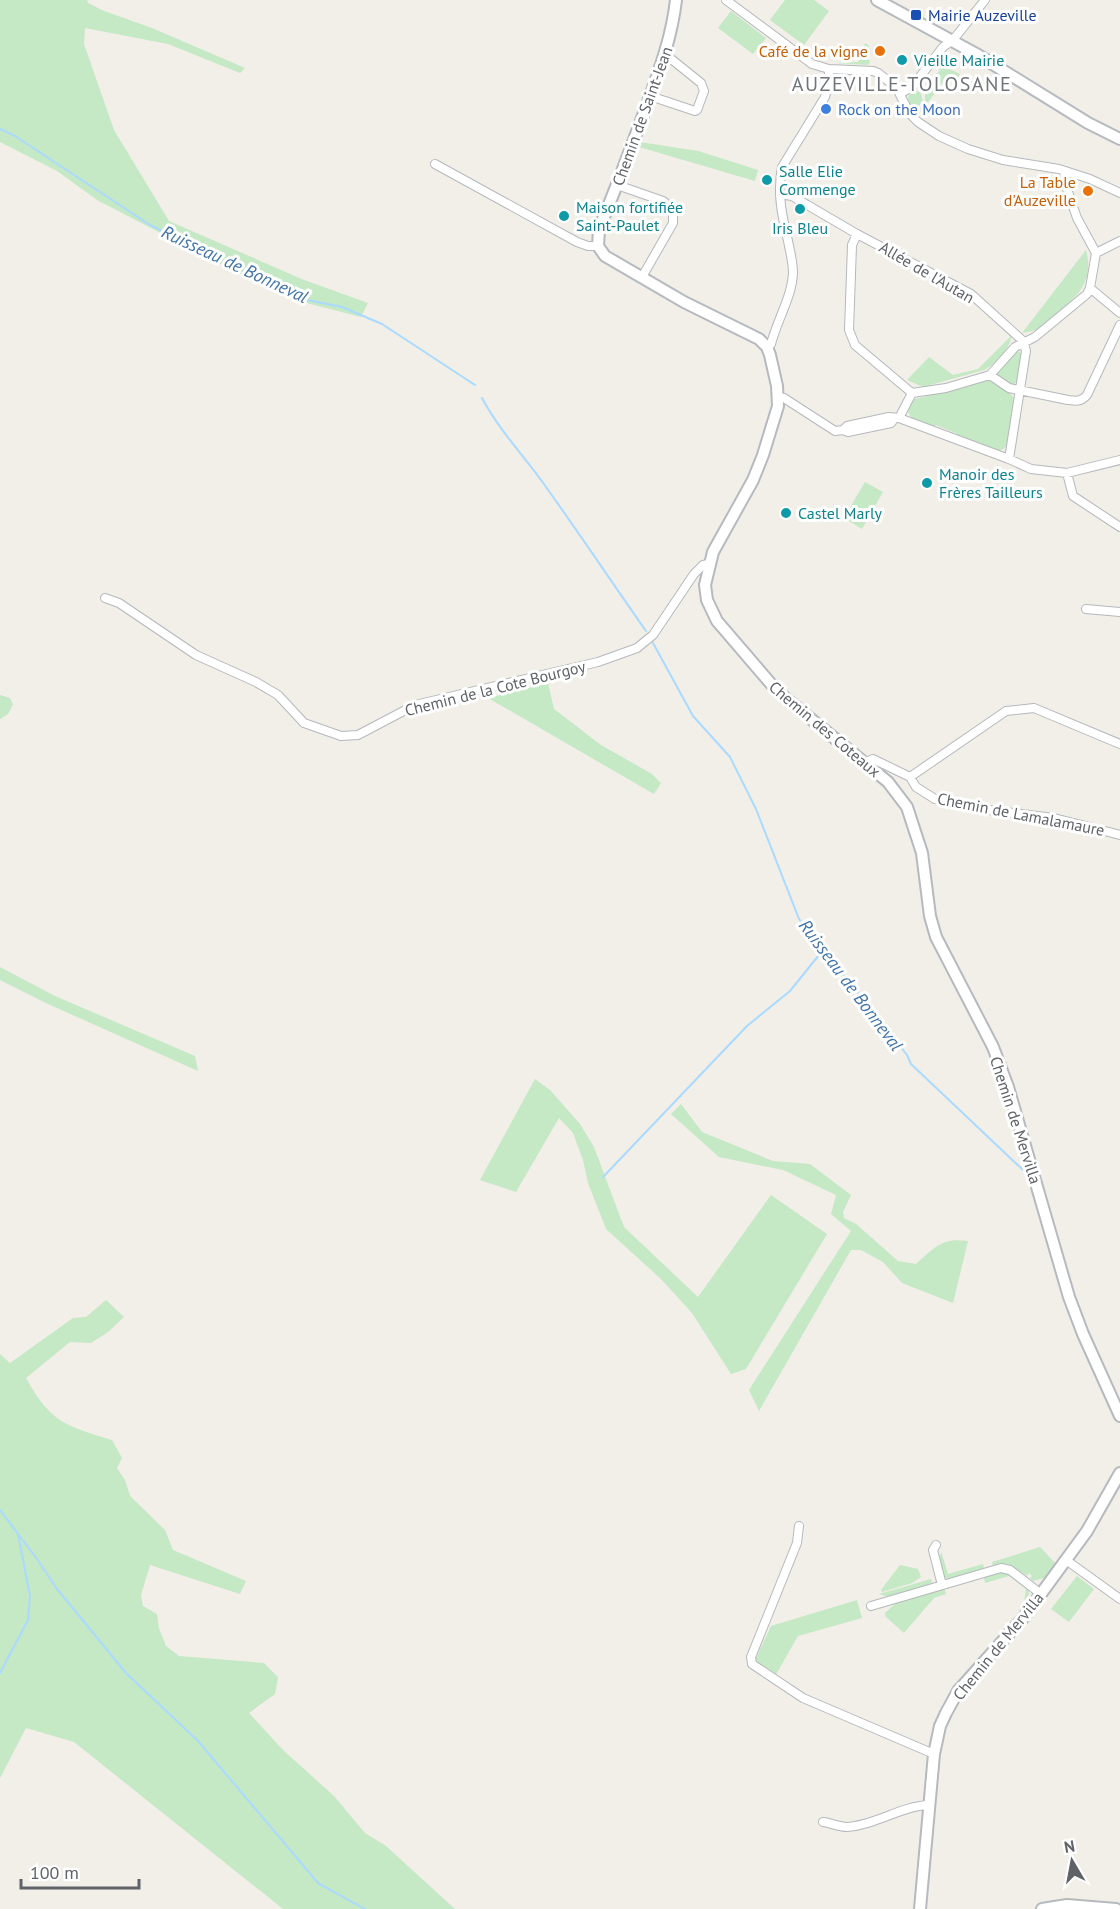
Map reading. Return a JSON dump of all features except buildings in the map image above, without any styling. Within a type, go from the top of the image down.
[{"type":"street","name":"Chemin de Saint-Jean","points":[[598,246],[599,230],[665,54],[676,0]]},
{"type":"street","points":[[726,0],[812,64],[829,69],[873,71],[888,79],[901,93],[905,105],[918,122],[939,136],[968,149],[1003,160],[1064,171],[1090,179],[1120,193]]},
{"type":"street","points":[[877,0],[953,40],[1088,123],[1120,139]]},
{"type":"street","points":[[901,93],[912,87],[943,47],[953,40],[985,0]]},
{"type":"street","points":[[650,96],[695,111],[704,91],[701,83],[665,54]]},
{"type":"street","points":[[435,164],[576,242],[598,246],[605,256],[684,302],[759,339],[767,347],[771,344],[791,285],[793,272],[780,206],[782,167],[825,97],[829,83],[829,69]]},
{"type":"street","points":[[857,234],[852,245],[849,330],[855,345],[912,393],[946,388],[990,375],[1023,341],[1035,336],[1080,300],[1090,288],[1096,252],[1077,218],[1065,183],[1064,171]]},
{"type":"street","points":[[617,185],[663,201],[673,209],[673,223],[642,277]]},
{"type":"street","name":"Allée de l'Autan","points":[[780,194],[792,196],[857,234],[970,294],[1023,341]]},
{"type":"street","points":[[1096,252],[1120,241]]},
{"type":"street","points":[[1090,288],[1120,313]]},
{"type":"street","points":[[990,375],[1009,388],[1078,401],[1087,396],[1120,325]]},
{"type":"street","points":[[1009,459],[1026,351],[1023,341]]},
{"type":"street","name":"Chemin des Coteaux","points":[[767,347],[778,397],[774,423],[763,456],[740,507],[723,533],[709,564],[705,592],[709,608],[717,621],[778,692],[888,782],[897,793]]},
{"type":"street","points":[[897,418],[912,393]]},
{"type":"street","points":[[778,397],[784,398],[835,431],[847,426],[889,417],[897,418],[1031,469],[1066,473],[1120,460]]},
{"type":"street","points":[[1066,473],[1073,496],[1120,527]]},
{"type":"street","name":"Chemin de la Cote Bourgoy","points":[[105,598],[119,603],[212,664],[256,682],[278,695],[304,723],[350,737],[415,705],[598,662],[637,648],[653,635],[694,574],[703,565],[709,564]]},
{"type":"street","points":[[1086,609],[1120,612]]},
{"type":"street","points":[[910,777],[1006,711],[1021,708],[1034,708],[1120,744]]},
{"type":"street","name":"Chemin de Lamalamaure","points":[[864,763],[873,759],[910,777],[916,788],[935,800],[972,808],[1054,818],[1120,835]]},
{"type":"street","name":"Chemin de Mervilla","points":[[897,793],[907,807],[918,837],[930,916],[936,937],[993,1047],[1008,1088],[1069,1297],[1120,1416]]},
{"type":"street","name":"Chemin de Mervilla","points":[[920,1909],[934,1754],[940,1726],[958,1691],[1024,1617],[1087,1531],[1120,1473]]},
{"type":"street","points":[[799,1526],[797,1543],[751,1657],[752,1664],[803,1698],[934,1754]]},
{"type":"street","points":[[936,1545],[933,1550],[942,1586]]},
{"type":"street","points":[[1066,1560],[1120,1599]]},
{"type":"street","points":[[871,1606],[1001,1568],[1010,1570],[1041,1594]]},
{"type":"street","points":[[824,1822],[845,1827],[874,1821],[913,1806],[929,1805]]},
{"type":"street","points":[[1042,1909],[1067,1905],[1116,1909]]},
{"type":"green space","points":[[0,0],[87,0],[88,3],[104,11],[152,28],[245,68],[240,73],[168,44],[85,28],[84,44],[114,130],[169,221],[304,280],[368,303],[361,317],[295,300],[230,269],[97,200],[57,171],[0,142]]},
{"type":"green space","points":[[785,0],[814,0],[829,11],[804,45],[770,20]]},
{"type":"green space","points":[[731,11],[766,38],[753,54],[718,28]]},
{"type":"green space","points":[[866,43],[869,46],[866,54],[870,62],[868,65],[835,63],[858,62],[863,58],[862,48]]},
{"type":"green space","points":[[939,64],[960,74],[956,82],[945,80],[918,115],[915,112],[925,102],[925,89],[940,70],[936,67]]},
{"type":"green space","points":[[915,89],[921,93],[923,102],[914,110],[908,100],[909,95]]},
{"type":"green space","points":[[640,142],[698,151],[758,170],[755,181],[639,147]]},
{"type":"green space","points":[[1086,250],[1088,270],[1078,293],[1041,327],[1022,333]]},
{"type":"green space","points":[[1011,336],[1002,356],[984,370],[923,387],[907,380],[929,357],[953,375],[978,369]]},
{"type":"green space","points":[[1017,350],[1022,354],[1018,382],[1010,386],[997,373]]},
{"type":"green space","points":[[988,380],[1008,390],[1015,400],[1008,446],[998,452],[958,438],[956,433],[936,425],[933,428],[912,420],[907,409],[912,400]]},
{"type":"green space","points":[[865,482],[883,492],[862,529],[844,518]]},
{"type":"green space","points":[[548,683],[554,709],[601,745],[652,774],[661,783],[654,794],[488,698]]},
{"type":"green space","points":[[0,695],[10,698],[13,704],[8,714],[0,719]]},
{"type":"green space","points":[[0,967],[55,996],[195,1056],[198,1071],[0,980]]},
{"type":"green space","points":[[535,1079],[550,1090],[580,1124],[594,1147],[624,1227],[698,1297],[771,1195],[827,1234],[746,1369],[731,1374],[692,1313],[661,1279],[606,1229],[588,1183],[583,1160],[573,1133],[559,1118],[516,1192],[480,1180]]},
{"type":"green space","points":[[681,1104],[702,1132],[773,1161],[810,1164],[851,1195],[843,1212],[844,1218],[856,1224],[898,1261],[916,1264],[945,1242],[968,1241],[953,1303],[902,1283],[883,1262],[861,1250],[851,1250],[759,1411],[749,1390],[851,1231],[831,1214],[836,1195],[783,1170],[719,1157],[671,1114]]},
{"type":"green space","points":[[106,1300],[124,1317],[108,1332],[91,1343],[70,1342],[26,1378],[44,1405],[61,1421],[112,1440],[122,1458],[117,1468],[125,1480],[130,1496],[165,1530],[173,1550],[246,1581],[240,1594],[150,1565],[141,1595],[143,1606],[157,1614],[159,1628],[166,1646],[179,1656],[264,1663],[278,1677],[275,1694],[249,1713],[283,1750],[334,1796],[365,1833],[386,1846],[455,1909],[283,1909],[74,1742],[26,1728],[0,1778],[0,1354],[10,1363],[73,1318],[86,1317]]},
{"type":"green space","points":[[1040,1547],[1057,1565],[1047,1577],[1033,1581],[1029,1573],[1027,1576],[1008,1564],[993,1566],[992,1562]]},
{"type":"green space","points":[[941,1551],[948,1574],[983,1564],[984,1568],[948,1579],[943,1576],[939,1563]]},
{"type":"green space","points":[[900,1565],[918,1569],[921,1577],[912,1583],[882,1592],[881,1590]]},
{"type":"green space","points":[[1002,1571],[1009,1573],[1028,1587],[1029,1595],[1023,1608],[1026,1589],[1009,1576],[985,1583],[984,1577]]},
{"type":"green space","points":[[1077,1576],[1094,1589],[1069,1622],[1051,1609]]},
{"type":"green space","points":[[931,1579],[932,1583],[891,1596],[879,1594]]},
{"type":"green space","points":[[944,1588],[946,1594],[934,1598],[904,1633],[886,1617],[885,1613],[897,1602]]},
{"type":"green space","points":[[857,1600],[862,1618],[798,1636],[774,1678],[755,1663],[753,1656],[757,1656],[771,1626]]},
{"type":"waterway","name":"Ruisseau de Bonneval","points":[[0,129],[15,136],[150,225],[307,300],[342,307],[382,324],[475,385]]},
{"type":"waterway","name":"Ruisseau de Bonneval","points":[[482,398],[502,430],[541,480],[646,631]]},
{"type":"waterway","name":"Ruisseau de Bonneval","points":[[653,643],[693,716],[730,757],[756,809],[799,919],[907,1055],[911,1064],[1023,1170]]},
{"type":"waterway","points":[[603,1177],[747,1026],[790,991],[823,950]]},
{"type":"waterway","points":[[0,1510],[57,1589],[126,1673],[198,1741],[318,1883],[365,1909]]},
{"type":"waterway","points":[[0,1673],[28,1620],[30,1596],[18,1534]]},
{"type":"place","name":"Mairie Auzeville","points":[[916,15]]},
{"type":"place","name":"Café de la vigne","points":[[880,51]]},
{"type":"place","name":"Vieille Mairie","points":[[902,60]]},
{"type":"place","name":"Rock on the Moon","points":[[826,109]]},
{"type":"place","name":"Salle Elie Commenge","points":[[767,180]]},
{"type":"place","name":"La Table d'Auzeville","points":[[1088,191]]},
{"type":"place","name":"Iris Bleu","points":[[800,209]]},
{"type":"place","name":"Maison fortifiée Saint-Paulet","points":[[564,216]]},
{"type":"place","name":"Manoir des Frères Tailleurs","points":[[927,483]]},
{"type":"place","name":"Castel Marly","points":[[786,513]]},
{"type":"district","name":"AUZEVILLE-TOLOSANE","points":[[902,84]]}]
